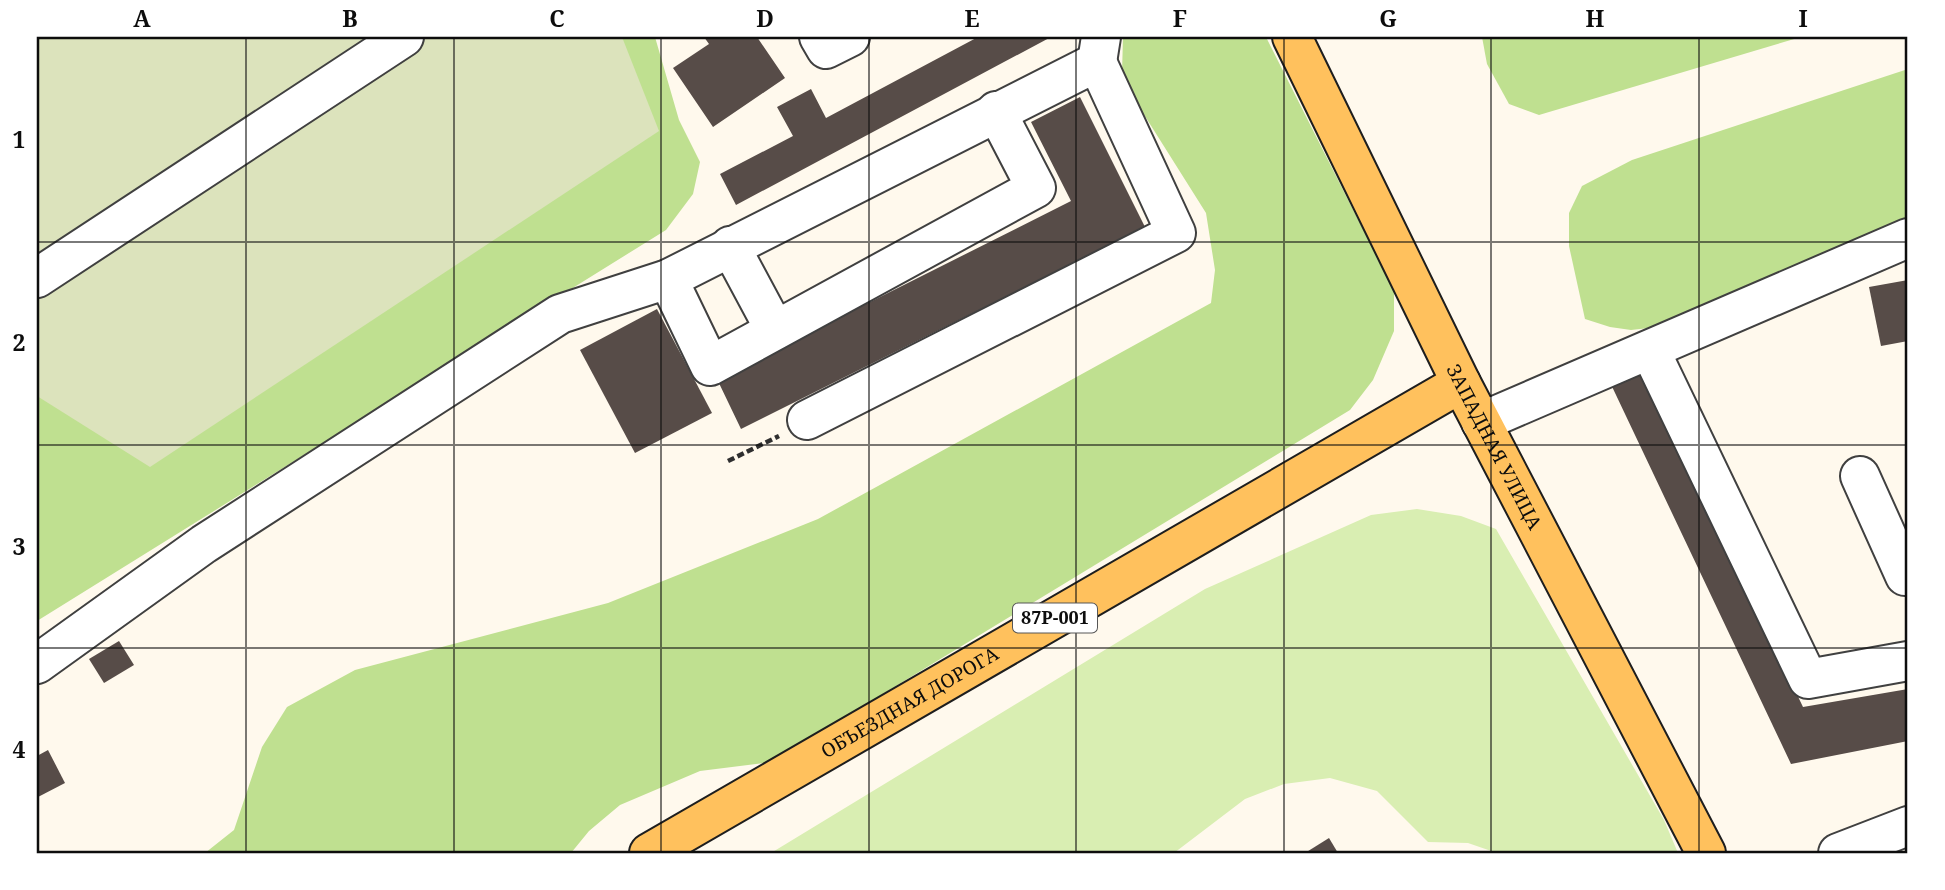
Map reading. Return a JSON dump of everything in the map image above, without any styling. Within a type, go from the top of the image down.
[{"type":"main road","name":"ЗАПАДНАЯ УЛИЦА","points":[[1292,37],[1461,383],[1706,853]]},
{"type":"main road","name":"ОБЪЕЗДНАЯ ДОРОГА","points":[[649,853],[1461,383]]},
{"type":"street","points":[[37,278],[404,37]]},
{"type":"street","points":[[820,37],[827,49],[850,37]]},
{"type":"street","points":[[37,664],[204,544],[560,314],[668,279],[996,111],[1099,49],[1176,233],[807,420]]},
{"type":"street","points":[[668,279],[710,366],[1036,188],[996,111]]},
{"type":"street","points":[[1481,422],[1908,239]]},
{"type":"street","points":[[730,246],[775,330]]},
{"type":"street","points":[[1650,350],[1808,679],[1908,661]]},
{"type":"street","points":[[1860,476],[1905,576],[1908,575]]},
{"type":"street","points":[[1838,853],[1908,826]]},
{"type":"path","points":[[729,461],[807,420]]},
{"type":"green space","points":[[37,37],[655,37],[679,120],[700,162],[693,194],[666,230],[37,621]]},
{"type":"green space","points":[[37,37],[622,37],[659,131],[150,467],[37,396]]},
{"type":"green space","points":[[1123,37],[1266,37],[1394,291],[1394,331],[1373,380],[1350,410],[771,762],[700,771],[620,805],[589,831],[571,853],[205,853],[234,830],[262,747],[287,707],[355,670],[608,603],[818,519],[1211,303],[1215,270],[1206,213],[1143,113],[1122,73]]},
{"type":"green space","points":[[1482,37],[1801,37],[1539,115],[1509,104],[1487,64]]},
{"type":"green space","points":[[1908,69],[1908,253],[1676,325],[1631,330],[1585,319],[1569,246],[1569,213],[1582,186],[1632,160]]},
{"type":"green space","points":[[1417,509],[1461,516],[1496,529],[1664,820],[1678,853],[1497,853],[1468,843],[1428,842],[1377,791],[1330,778],[1284,784],[1245,799],[1174,853],[771,853],[1205,589],[1371,515]]},
{"type":"building","points":[[704,37],[757,37],[785,78],[713,127],[673,68],[709,44]]},
{"type":"building","points":[[978,37],[1051,37],[736,205],[720,174],[793,136],[777,107],[811,89],[826,118]]},
{"type":"building","points":[[1080,97],[1145,227],[741,429],[717,379],[1071,201],[1031,122]]},
{"type":"building","points":[[1908,280],[1908,341],[1881,346],[1869,287]]},
{"type":"building","points":[[657,309],[712,413],[635,453],[580,350]]},
{"type":"building","points":[[1638,364],[1803,707],[1908,689],[1908,741],[1791,764],[1607,376]]},
{"type":"building","points":[[119,641],[134,665],[104,683],[89,659]]},
{"type":"building","points":[[48,750],[65,783],[38,797],[37,756]]},
{"type":"building","points":[[1329,838],[1338,853],[1305,853]]}]
